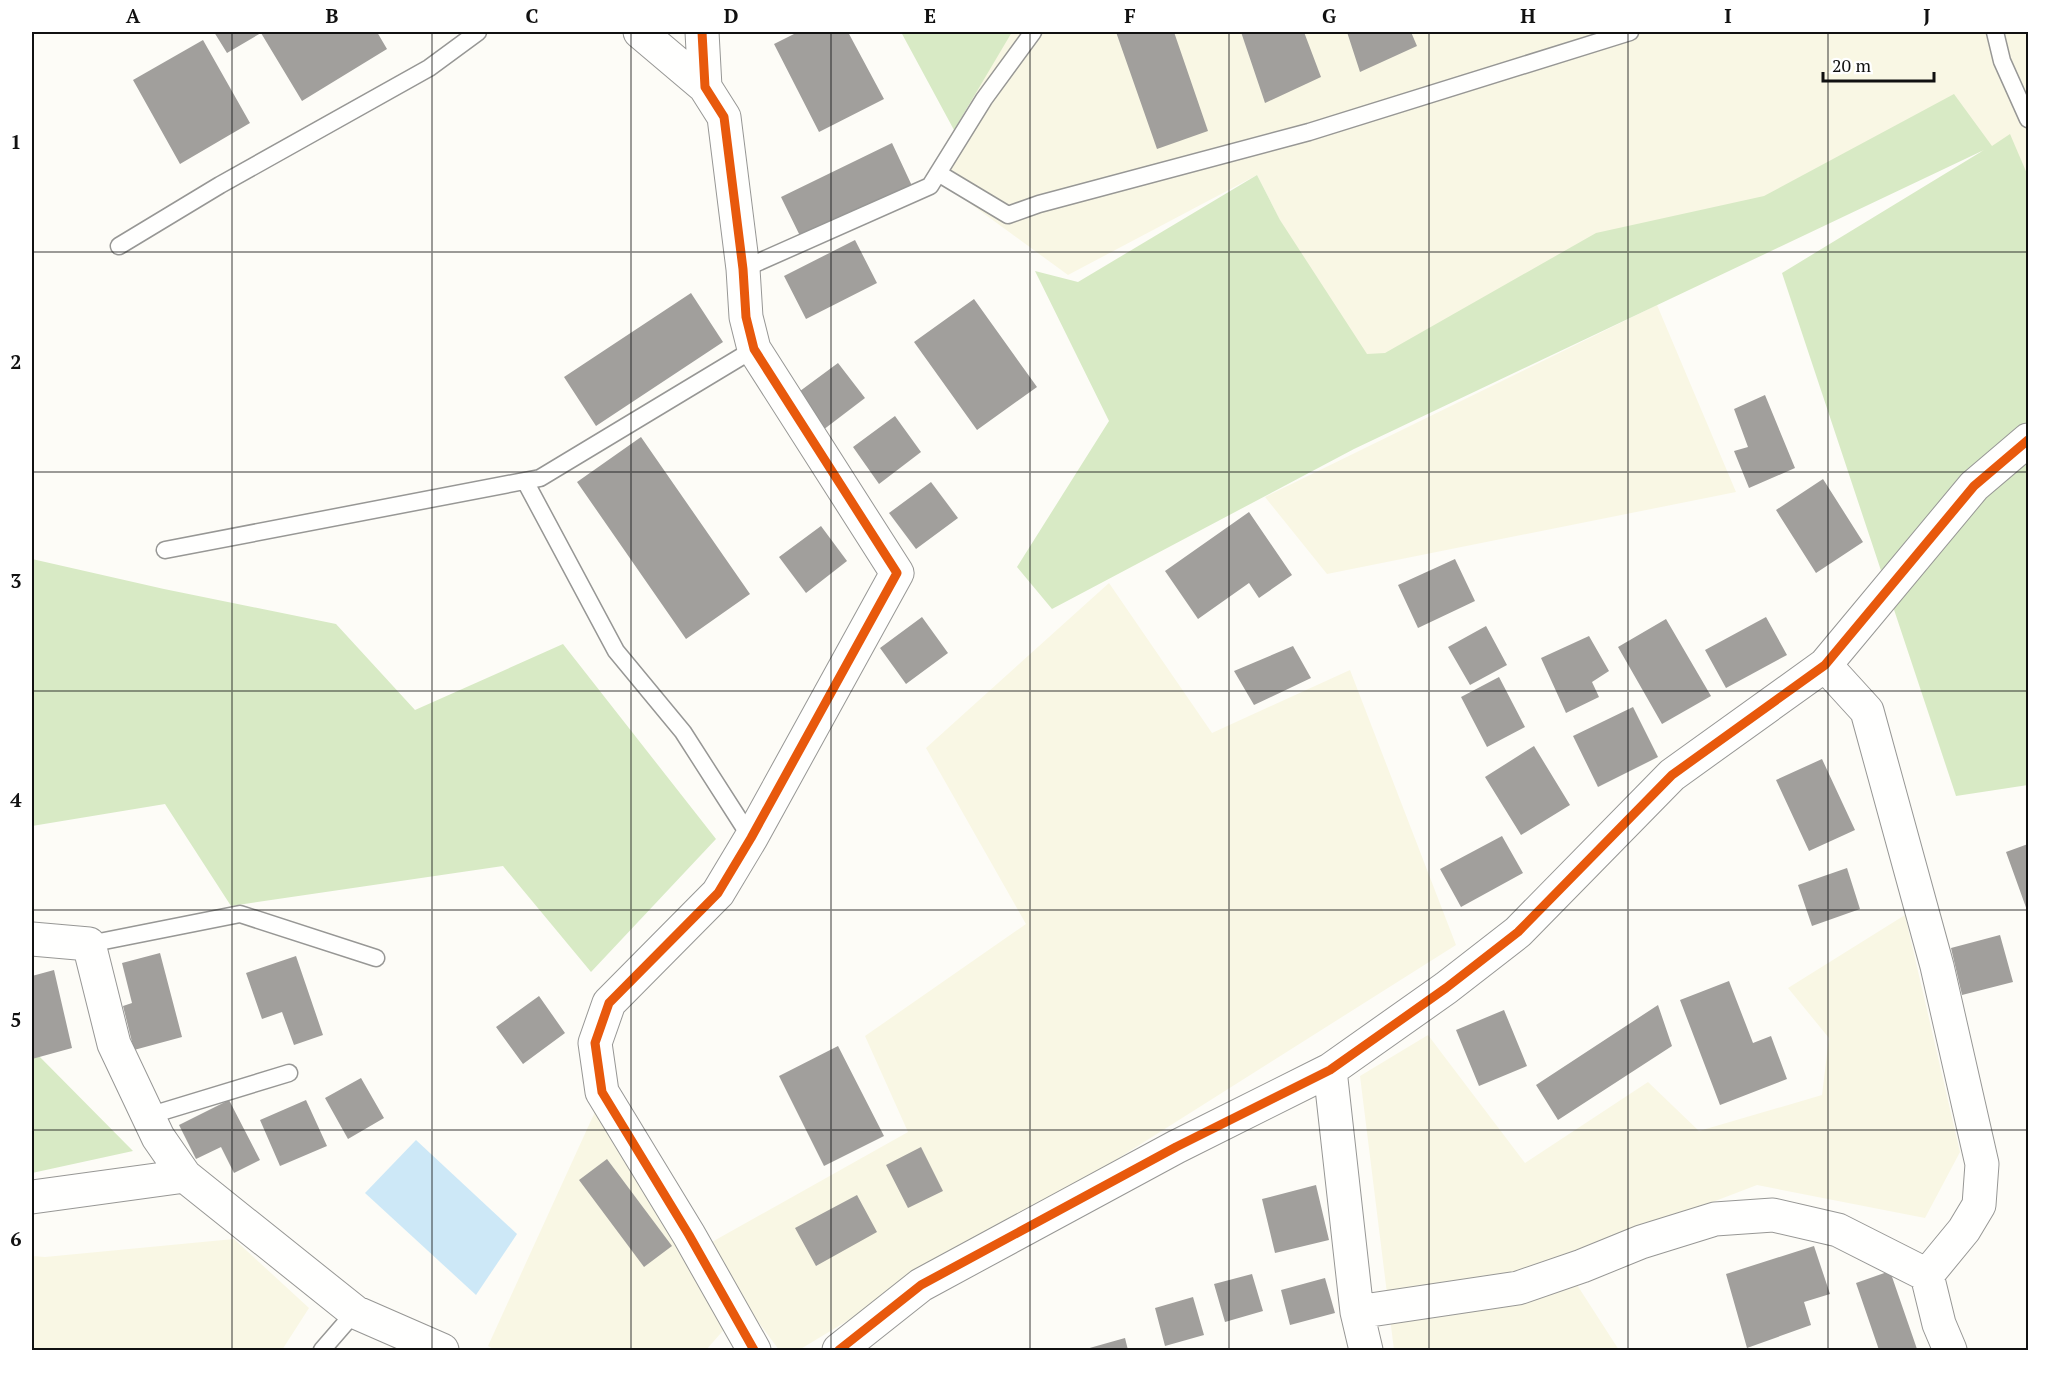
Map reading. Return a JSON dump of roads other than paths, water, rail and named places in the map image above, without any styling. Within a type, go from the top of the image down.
[{"type":"street","points":[[640,32],[705,87],[724,117],[743,269],[746,317],[754,349],[897,573],[752,838],[718,893],[609,1003],[595,1043],[602,1092],[689,1235],[754,1350]]},
{"type":"street","points":[[702,32],[705,87]]},
{"type":"street","points":[[839,1350],[921,1285],[1176,1147],[1330,1070],[1446,988],[1518,932],[1672,775],[1825,665],[1974,486],[2028,440]]},
{"type":"street","points":[[1825,665],[1867,711],[1937,966],[1982,1164],[1979,1205],[1964,1230],[1927,1275]]},
{"type":"street","points":[[32,939],[89,944],[114,1044],[158,1137],[185,1176],[356,1312],[442,1350]]},
{"type":"street","points":[[1330,1070],[1357,1312],[1366,1350]]},
{"type":"street","points":[[32,1197],[185,1176]]},
{"type":"street","points":[[1357,1312],[1518,1288],[1582,1266],[1641,1242],[1715,1219],[1773,1215],[1838,1230],[1927,1275],[1939,1324],[1950,1350]]},
{"type":"lane","points":[[119,246],[220,185],[429,68],[478,32]]},
{"type":"lane","points":[[743,269],[930,186],[984,99],[1033,32]]},
{"type":"lane","points":[[938,173],[1008,215],[1039,204],[1309,132],[1630,32]]},
{"type":"lane","points":[[1995,32],[2002,61],[2028,119]]},
{"type":"lane","points":[[165,550],[540,478],[754,349]]},
{"type":"lane","points":[[525,481],[616,651],[683,732],[752,838]]},
{"type":"lane","points":[[89,944],[240,914],[376,958]]},
{"type":"lane","points":[[148,1116],[290,1073]]},
{"type":"lane","points":[[322,1350],[356,1312]]},
{"type":"water","points":[[416,1140],[517,1234],[476,1295],[365,1193]]}]
